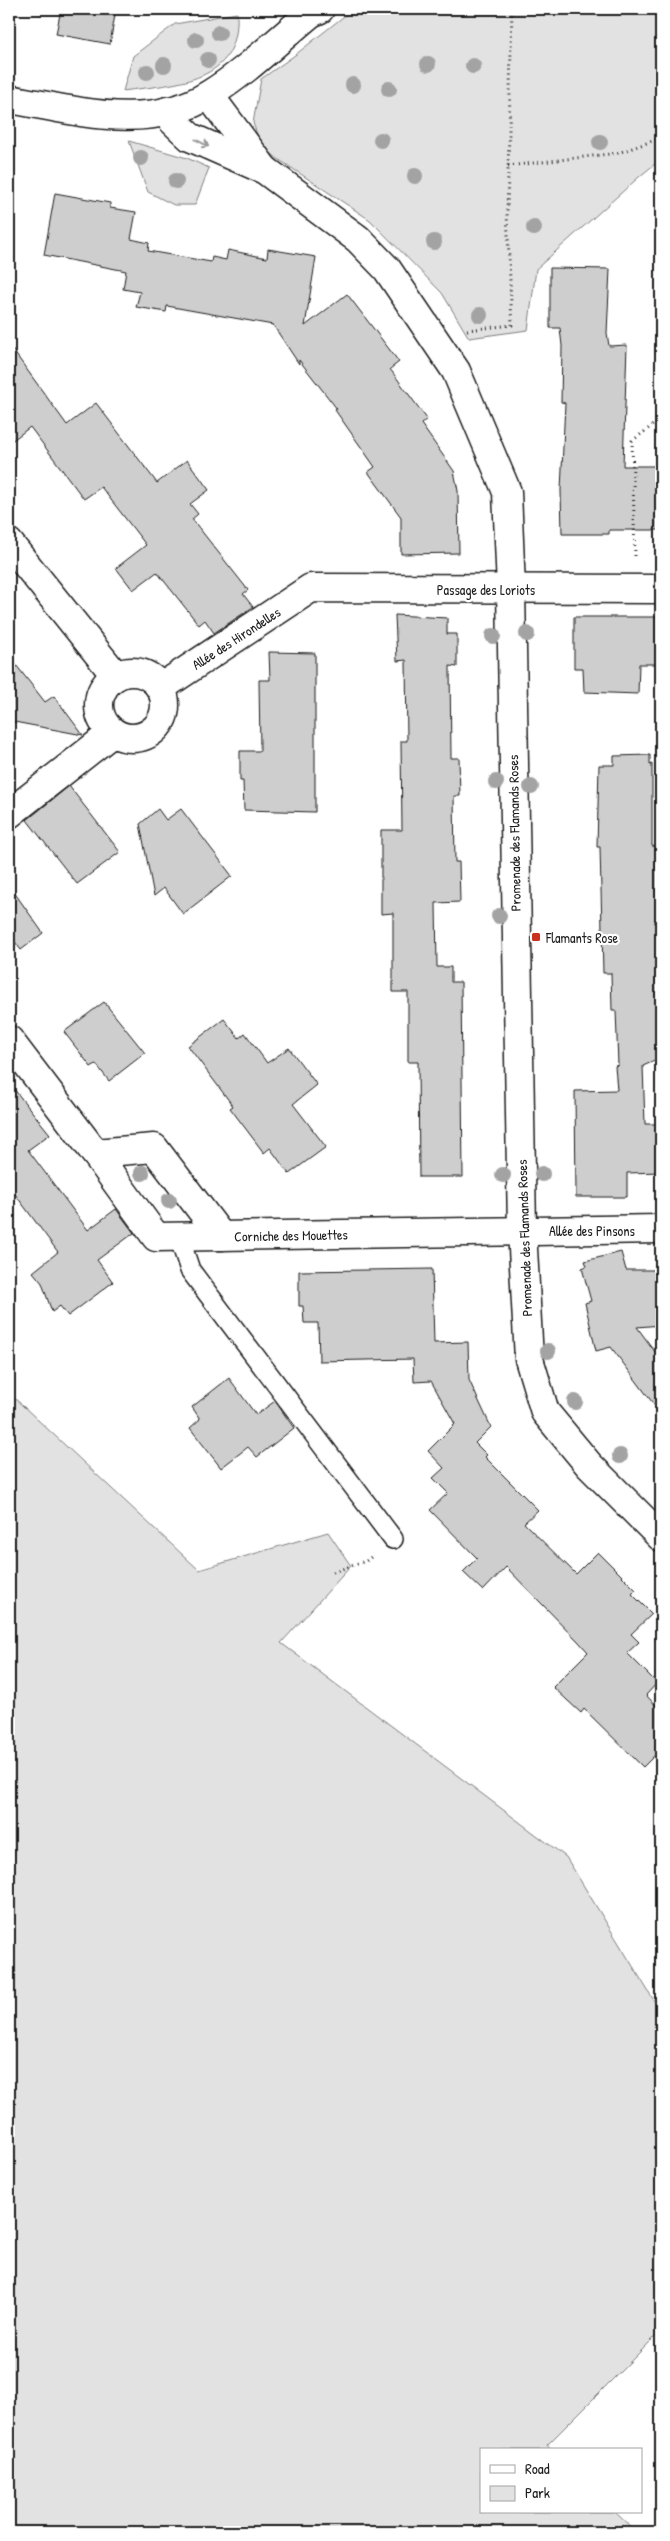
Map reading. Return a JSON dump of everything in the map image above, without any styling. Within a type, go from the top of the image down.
[{"type":"street","points":[[9,99],[106,116],[149,115],[167,111],[209,95],[311,13],[320,9]]},
{"type":"street","points":[[209,95],[265,170]]},
{"type":"street","points":[[167,111],[172,120],[190,137],[265,170]]},
{"type":"street","name":"Promenade des Flamands Roses","points":[[265,170],[358,239],[387,269],[456,371],[507,492],[511,589],[522,1230],[529,1359],[545,1412],[589,1465],[661,1537]]},
{"type":"street","points":[[9,542],[116,676]]},
{"type":"street","name":"Passage des Loriots","points":[[311,588],[649,589]]},
{"type":"street","name":"Allée des Hirondelles","points":[[160,688],[311,588]]},
{"type":"street","points":[[129,672],[142,674],[153,680],[160,688],[165,703],[164,713],[157,727],[146,735],[136,738],[112,733],[100,714],[99,705],[105,686],[116,676],[129,672]]},
{"type":"street","points":[[9,814],[112,733]]},
{"type":"street","points":[[9,1040],[156,1237],[221,1236]]},
{"type":"street","name":"Corniche des Mouettes","points":[[95,1153],[154,1148],[221,1236],[522,1230]]},
{"type":"street","name":"Allée des Pinsons","points":[[522,1230],[661,1229]]},
{"type":"lane","points":[[179,1237],[190,1270],[393,1539]]},
{"type":"path","points":[[432,335],[512,324],[507,213],[512,9]]},
{"type":"path","points":[[508,166],[618,153],[658,140],[661,135]]},
{"type":"path","points":[[649,589],[632,441],[661,419]]},
{"type":"path","points":[[333,1572],[366,1561],[393,1539]]},
{"type":"green space","points":[[359,9],[661,9],[661,159],[536,269],[528,330],[469,338],[442,293],[370,220],[278,159],[261,145],[253,123],[261,79],[348,13]]},
{"type":"green space","points":[[237,13],[235,36],[228,54],[217,67],[202,76],[184,82],[123,91],[133,56],[175,24]]},
{"type":"green space","points":[[129,141],[187,158],[209,168],[195,205],[174,205],[148,192]]},
{"type":"green space","points":[[9,1393],[199,1570],[328,1532],[351,1566],[281,1643],[566,1857],[661,2012],[661,2331],[547,2445],[549,2448],[480,2448],[480,2514],[617,2514],[636,2532],[9,2532]]},
{"type":"building","points":[[61,9],[116,9],[110,44],[56,34]]},
{"type":"building","points":[[55,193],[110,203],[110,208],[136,212],[131,239],[149,243],[148,251],[211,262],[212,257],[226,260],[228,250],[267,258],[268,249],[316,257],[305,326],[347,294],[399,362],[390,369],[427,419],[421,424],[454,471],[458,491],[459,553],[401,554],[401,517],[368,472],[375,467],[335,410],[337,409],[299,360],[299,364],[273,325],[167,306],[166,312],[136,307],[140,292],[123,289],[126,271],[44,255]]},
{"type":"building","points":[[550,268],[610,269],[607,333],[609,346],[627,345],[623,466],[661,466],[661,530],[609,530],[609,534],[562,534],[561,490],[565,403],[561,402],[562,346],[560,328],[550,328]]},
{"type":"building","points":[[9,345],[67,425],[96,403],[157,483],[187,460],[209,490],[190,504],[198,514],[192,519],[248,590],[243,594],[253,607],[214,633],[205,620],[199,625],[157,572],[133,590],[116,568],[146,545],[101,487],[84,499],[30,427],[9,443]]},
{"type":"building","points":[[395,615],[447,618],[447,634],[457,634],[457,667],[450,666],[451,758],[459,758],[460,796],[454,796],[455,862],[459,862],[460,902],[436,903],[437,967],[451,967],[451,982],[461,982],[463,1177],[419,1177],[418,1062],[408,1062],[408,992],[393,992],[393,913],[381,914],[381,830],[402,830],[401,741],[407,741],[406,660],[397,661]]},
{"type":"building","points":[[574,617],[661,617],[661,664],[639,664],[638,694],[584,692],[583,668],[574,668]]},
{"type":"building","points":[[269,652],[315,653],[315,812],[244,810],[243,781],[240,781],[240,751],[260,751],[259,680],[270,680]]},
{"type":"building","points":[[9,656],[45,702],[54,696],[83,735],[9,721]]},
{"type":"building","points":[[650,755],[650,765],[652,764],[652,846],[660,847],[661,1058],[643,1066],[645,1124],[661,1124],[661,1172],[627,1173],[627,1197],[576,1197],[575,1091],[617,1090],[615,1066],[618,1065],[616,1010],[612,1010],[611,973],[603,973],[600,847],[597,847],[599,765],[614,765],[614,756]]},
{"type":"building","points":[[69,786],[120,852],[77,884],[27,820]]},
{"type":"building","points":[[158,809],[166,820],[181,809],[232,876],[183,914],[164,888],[154,896],[140,824]]},
{"type":"building","points":[[9,885],[43,933],[21,950],[9,934]]},
{"type":"building","points":[[104,1002],[145,1053],[109,1081],[96,1064],[91,1067],[64,1032]]},
{"type":"building","points":[[224,1019],[239,1038],[245,1033],[267,1063],[289,1048],[317,1085],[293,1104],[326,1147],[289,1174],[270,1148],[264,1153],[230,1108],[233,1106],[188,1046]]},
{"type":"building","points":[[9,1083],[50,1134],[28,1150],[88,1230],[116,1209],[134,1233],[97,1260],[113,1282],[68,1316],[60,1306],[52,1312],[42,1283],[33,1272],[58,1252],[9,1186]]},
{"type":"building","points":[[621,1252],[626,1270],[661,1270],[661,1325],[637,1327],[661,1360],[661,1414],[611,1347],[596,1351],[585,1303],[591,1301],[582,1268],[587,1266],[585,1261]]},
{"type":"building","points":[[432,1269],[434,1343],[468,1342],[469,1380],[491,1427],[475,1443],[487,1455],[485,1457],[538,1510],[524,1523],[576,1574],[598,1552],[636,1590],[632,1594],[652,1614],[631,1634],[639,1642],[627,1653],[657,1683],[646,1695],[661,1711],[661,1749],[643,1767],[584,1709],[581,1713],[553,1687],[588,1652],[579,1642],[506,1567],[483,1591],[463,1572],[477,1558],[430,1510],[448,1493],[433,1478],[444,1468],[428,1451],[455,1424],[431,1381],[414,1382],[413,1359],[319,1361],[318,1323],[304,1323],[303,1306],[299,1306],[299,1271]]},
{"type":"building","points":[[229,1378],[256,1415],[275,1401],[294,1428],[257,1457],[248,1447],[221,1468],[190,1428],[200,1419],[192,1407]]},
{"type":"place","name":"Flamants Rose","points":[[536,937]]}]
